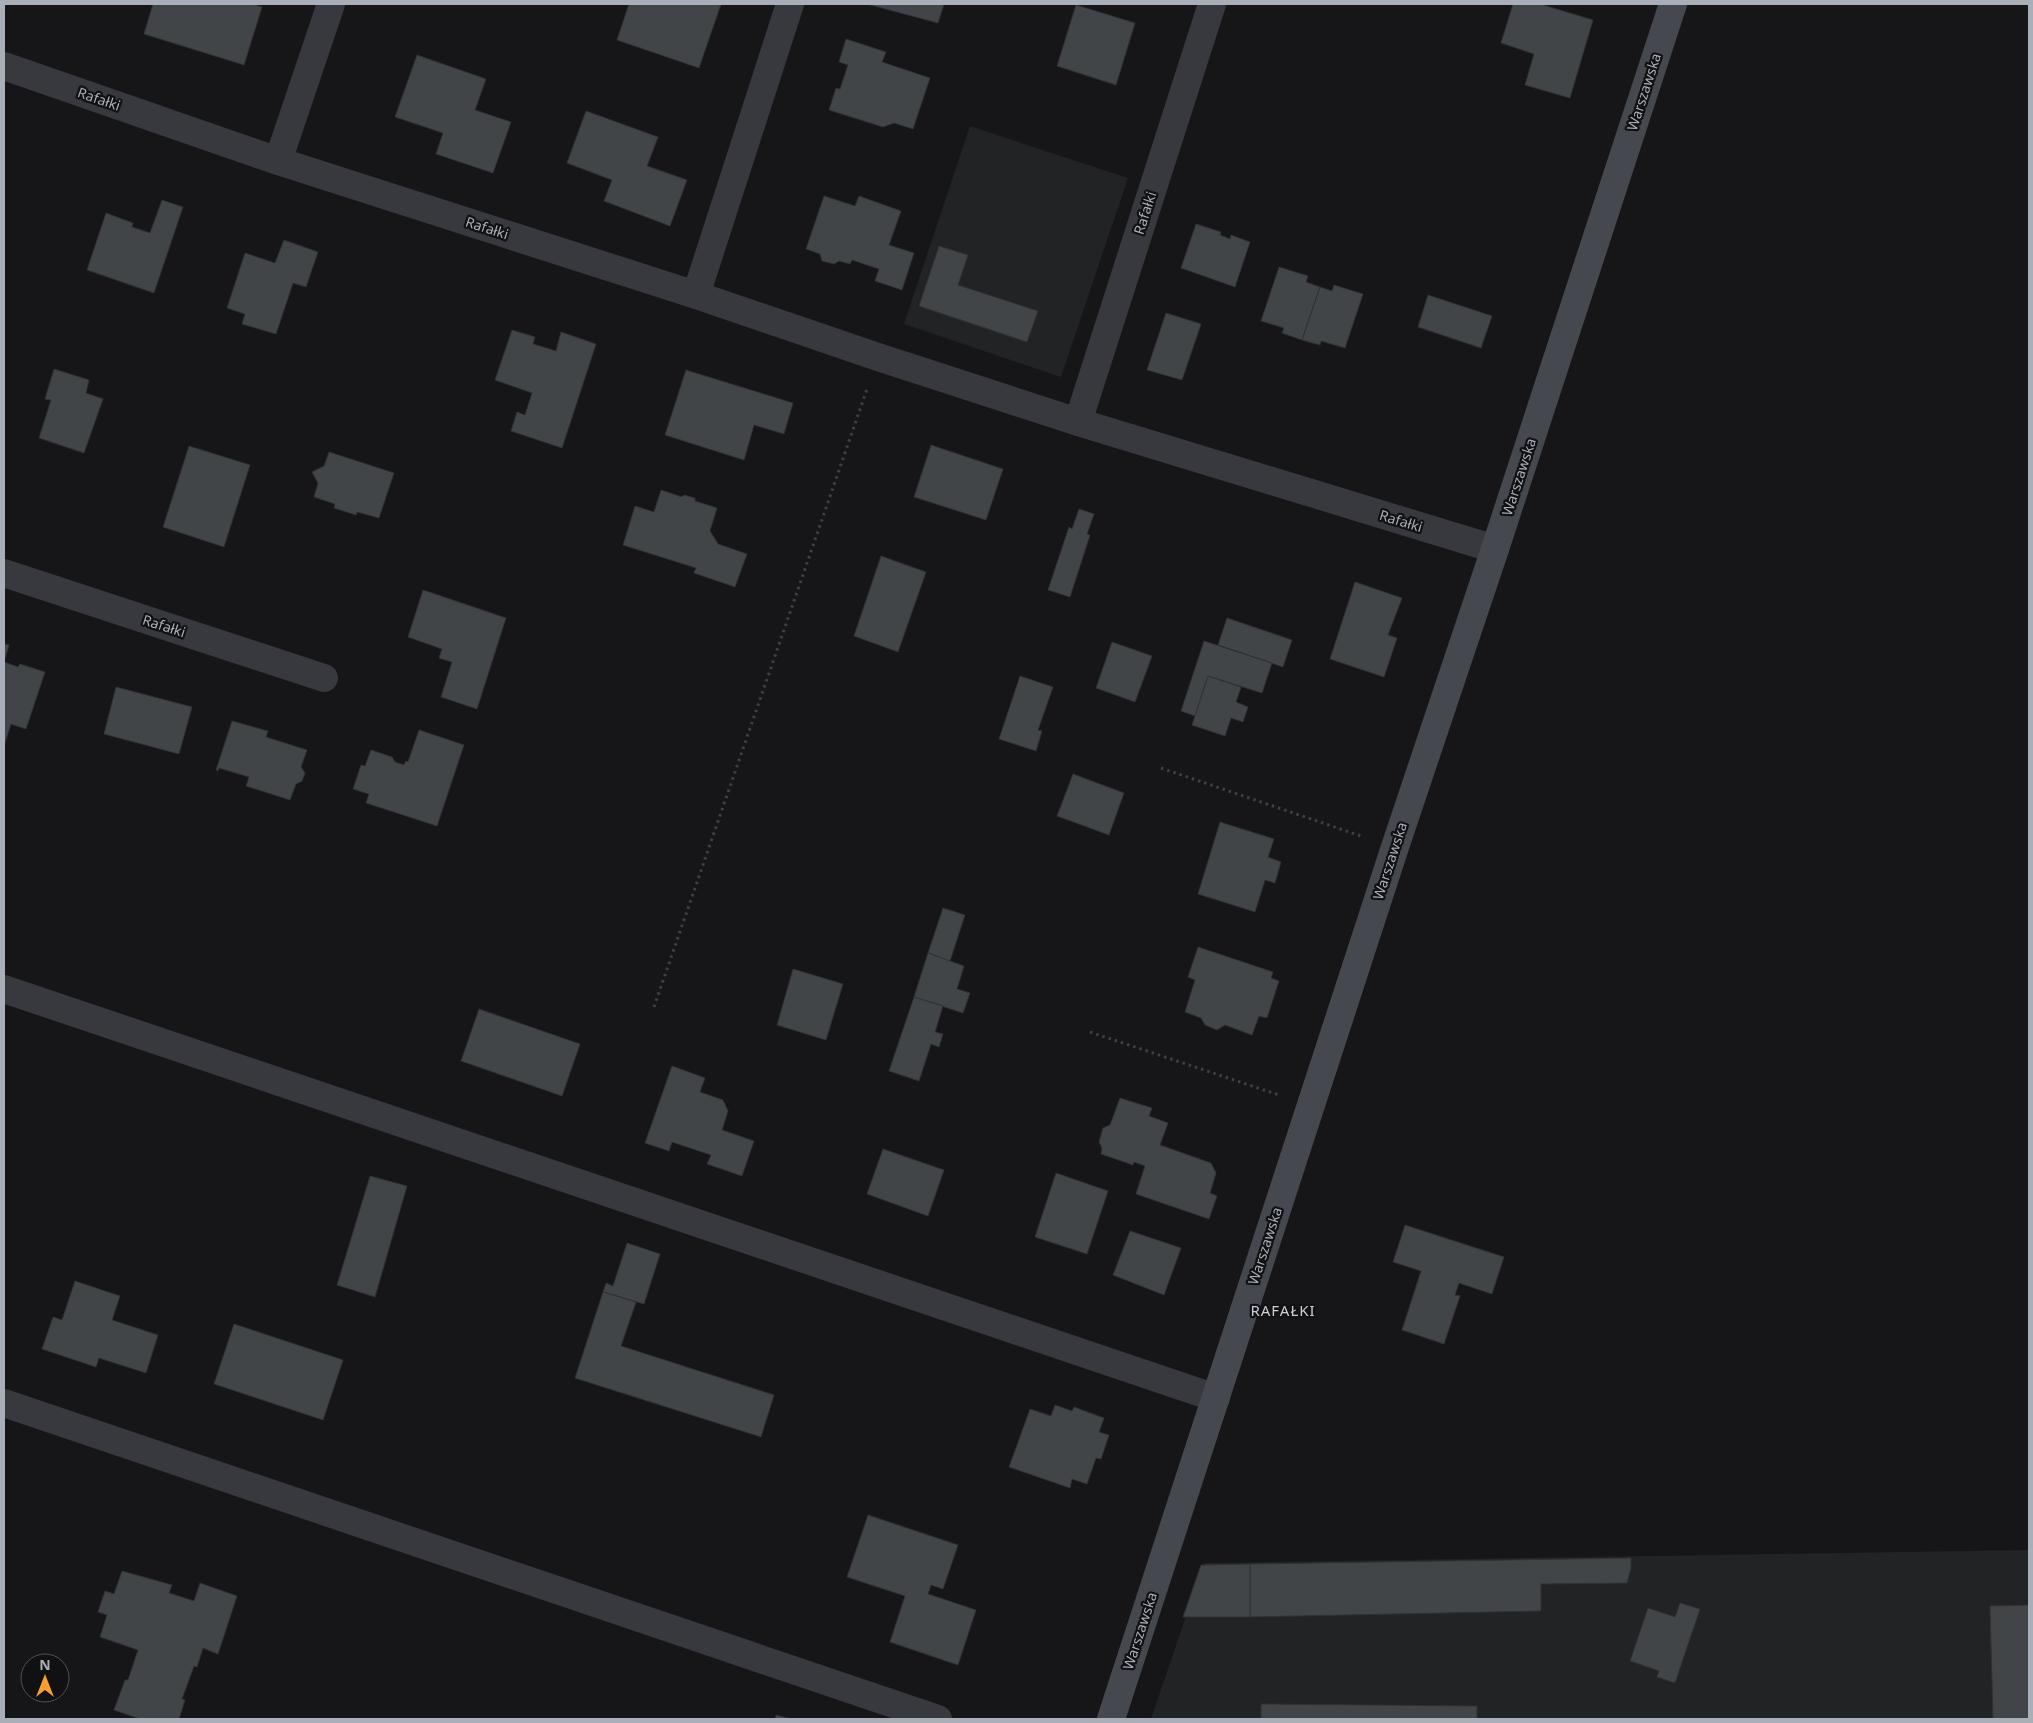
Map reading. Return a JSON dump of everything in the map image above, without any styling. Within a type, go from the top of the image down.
[{"type":"street","points":[[278,161],[331,4]]},
{"type":"street","points":[[696,294],[790,4]]},
{"type":"street","name":"Rafałki","points":[[1078,422],[1212,4]]},
{"type":"street","name":"Warszawska","points":[[1111,1719],[1395,847],[1495,549],[1673,4]]},
{"type":"street","name":"Rafałki","points":[[4,66],[278,161],[696,294],[878,357],[1078,422],[1495,549]]},
{"type":"street","name":"Rafałki","points":[[4,574],[324,678]]},
{"type":"street","points":[[4,989],[1216,1398]]},
{"type":"street","points":[[4,1403],[938,1719]]},
{"type":"path","points":[[654,1007],[878,357]]},
{"type":"path","points":[[1161,768],[1395,847]]},
{"type":"path","points":[[1090,1032],[1311,1106]]},
{"type":"shaded area","points":[[970,126],[1128,178],[1061,377],[904,324]]},
{"type":"shaded area","points":[[2029,1550],[2029,1719],[1151,1719],[1204,1563]]},
{"type":"building","points":[[153,4],[252,4],[262,7],[244,65],[144,34]]},
{"type":"building","points":[[629,4],[721,4],[699,68],[617,40]]},
{"type":"building","points":[[867,4],[944,4],[938,23]]},
{"type":"building","points":[[1513,4],[1540,4],[1593,20],[1570,98],[1525,85],[1534,54],[1501,43]]},
{"type":"building","points":[[1076,5],[1135,23],[1116,85],[1057,66]]},
{"type":"building","points":[[846,39],[886,52],[882,62],[930,78],[913,129],[894,123],[883,127],[829,110],[836,88],[840,89],[848,65],[839,62]]},
{"type":"building","points":[[417,55],[486,79],[475,110],[511,122],[493,173],[436,154],[443,133],[395,117]]},
{"type":"building","points":[[586,111],[658,137],[647,166],[687,180],[670,226],[604,201],[612,180],[567,163]]},
{"type":"building","points":[[824,196],[855,206],[859,196],[901,211],[889,245],[914,253],[902,290],[875,281],[879,269],[852,260],[850,264],[839,261],[834,264],[822,261],[820,254],[806,249]]},
{"type":"building","points":[[162,200],[183,207],[154,293],[87,270],[106,213],[133,223],[132,227],[150,233]]},
{"type":"building","points":[[1196,224],[1221,232],[1220,235],[1230,239],[1231,235],[1250,242],[1235,287],[1181,268]]},
{"type":"building","points":[[284,240],[318,252],[306,287],[293,283],[276,334],[242,324],[245,314],[227,308],[245,253],[275,263]]},
{"type":"building","points":[[939,246],[968,255],[958,285],[1038,311],[1027,342],[919,306]]},
{"type":"building","points":[[1279,267],[1308,276],[1306,282],[1320,287],[1302,340],[1282,333],[1284,328],[1261,321]]},
{"type":"building","points":[[1334,285],[1363,294],[1345,348],[1321,341],[1320,345],[1302,340],[1320,287],[1332,291]]},
{"type":"building","points":[[1428,295],[1492,316],[1481,348],[1418,327]]},
{"type":"building","points":[[1166,313],[1201,324],[1182,380],[1147,370]]},
{"type":"building","points":[[512,330],[535,337],[533,344],[556,351],[561,332],[596,344],[562,448],[511,431],[517,412],[525,415],[532,393],[495,380]]},
{"type":"building","points":[[54,369],[89,380],[86,393],[103,399],[84,453],[39,438],[51,400],[45,399]]},
{"type":"building","points":[[686,370],[793,403],[784,434],[754,425],[744,460],[665,435]]},
{"type":"building","points":[[931,445],[1003,469],[986,520],[914,497]]},
{"type":"building","points":[[189,446],[250,465],[224,547],[163,527]]},
{"type":"building","points":[[329,452],[394,473],[379,518],[357,512],[356,515],[334,508],[335,504],[314,497],[318,483],[312,472],[324,466]]},
{"type":"building","points":[[661,490],[682,497],[684,495],[695,498],[695,501],[717,508],[710,531],[718,544],[747,554],[735,587],[694,573],[696,568],[623,545],[635,506],[654,512]]},
{"type":"building","points":[[1079,509],[1094,514],[1087,534],[1090,535],[1070,597],[1048,590],[1069,527],[1072,529]]},
{"type":"building","points":[[881,556],[926,572],[898,652],[854,636]]},
{"type":"building","points":[[1355,582],[1402,598],[1388,635],[1397,638],[1384,677],[1330,659]]},
{"type":"building","points":[[423,590],[506,618],[477,709],[441,697],[452,662],[439,658],[442,649],[408,637]]},
{"type":"building","points":[[1227,618],[1292,640],[1283,667],[1218,645]]},
{"type":"building","points":[[1204,641],[1272,663],[1262,693],[1208,676],[1195,716],[1181,711]]},
{"type":"building","points":[[1112,642],[1152,656],[1135,702],[1096,688]]},
{"type":"building","points":[[4,644],[9,645],[4,662]]},
{"type":"building","points":[[4,662],[18,667],[20,664],[45,672],[26,729],[11,724],[4,746]]},
{"type":"building","points":[[1020,676],[1053,687],[1038,730],[1042,731],[1036,751],[999,739]]},
{"type":"building","points":[[1208,676],[1241,687],[1236,702],[1248,707],[1243,722],[1231,718],[1225,736],[1192,725]]},
{"type":"building","points":[[116,687],[192,707],[179,754],[104,734]]},
{"type":"building","points":[[232,721],[268,731],[266,737],[307,750],[301,767],[305,773],[302,781],[296,784],[290,800],[246,786],[249,777],[219,768],[218,771],[216,770]]},
{"type":"building","points":[[419,730],[464,745],[437,826],[366,803],[369,794],[353,789],[361,765],[365,766],[371,750],[392,757],[395,762],[404,765],[406,761],[408,762]]},
{"type":"building","points":[[1073,774],[1124,793],[1109,835],[1057,816]]},
{"type":"building","points":[[1220,822],[1274,839],[1268,857],[1281,862],[1275,883],[1265,880],[1255,912],[1198,894]]},
{"type":"building","points":[[943,908],[965,915],[950,961],[928,953]]},
{"type":"building","points":[[1198,947],[1273,972],[1271,978],[1279,981],[1267,1018],[1259,1016],[1252,1035],[1225,1025],[1217,1030],[1205,1025],[1201,1018],[1185,1012],[1195,980],[1188,977]]},
{"type":"building","points":[[928,953],[964,966],[957,989],[970,993],[963,1013],[914,997]]},
{"type":"building","points":[[793,969],[843,984],[826,1040],[777,1025]]},
{"type":"building","points":[[914,997],[943,1006],[935,1032],[943,1034],[939,1047],[931,1044],[919,1081],[889,1071]]},
{"type":"building","points":[[479,1009],[580,1044],[562,1096],[461,1061]]},
{"type":"building","points":[[672,1066],[705,1078],[700,1092],[723,1100],[728,1111],[722,1130],[754,1141],[742,1176],[707,1164],[711,1155],[672,1142],[669,1151],[645,1143]]},
{"type":"building","points":[[1120,1098],[1152,1108],[1149,1116],[1168,1123],[1160,1145],[1211,1163],[1216,1173],[1210,1193],[1217,1196],[1209,1219],[1136,1194],[1145,1166],[1134,1162],[1133,1165],[1101,1154],[1102,1148],[1099,1142],[1103,1128],[1110,1125]]},
{"type":"building","points":[[883,1149],[944,1170],[928,1216],[867,1194]]},
{"type":"building","points":[[1056,1173],[1108,1191],[1087,1254],[1035,1237]]},
{"type":"building","points":[[370,1176],[407,1186],[375,1297],[337,1285]]},
{"type":"building","points":[[1405,1225],[1504,1257],[1492,1294],[1459,1283],[1455,1295],[1460,1296],[1444,1344],[1402,1330],[1421,1271],[1393,1262]]},
{"type":"building","points":[[1130,1231],[1181,1248],[1164,1295],[1113,1275]]},
{"type":"building","points":[[627,1243],[660,1254],[644,1304],[603,1292],[606,1283],[613,1286]]},
{"type":"building","points":[[75,1281],[120,1296],[112,1320],[158,1335],[146,1373],[99,1358],[96,1367],[42,1349],[53,1317],[62,1320]]},
{"type":"building","points":[[603,1292],[636,1302],[621,1346],[774,1395],[761,1437],[575,1378]]},
{"type":"building","points":[[234,1324],[343,1360],[323,1420],[214,1384]]},
{"type":"building","points":[[1055,1405],[1072,1411],[1074,1407],[1104,1418],[1099,1432],[1109,1435],[1101,1459],[1096,1458],[1087,1484],[1072,1479],[1070,1488],[1009,1467],[1030,1409],[1051,1416]]},
{"type":"building","points":[[868,1515],[958,1545],[943,1589],[931,1585],[928,1594],[976,1610],[958,1665],[890,1642],[905,1596],[847,1577]]},
{"type":"building","points":[[1631,1558],[1631,1568],[1627,1583],[1541,1584],[1541,1611],[1250,1617],[1250,1564]]},
{"type":"building","points":[[1250,1564],[1250,1617],[1183,1617],[1201,1565]]},
{"type":"building","points":[[122,1571],[172,1585],[169,1593],[194,1601],[200,1583],[237,1596],[218,1654],[203,1648],[197,1667],[194,1666],[182,1699],[185,1700],[179,1719],[140,1719],[114,1710],[125,1680],[128,1680],[138,1650],[100,1637],[107,1615],[98,1612],[105,1591],[114,1594]]},
{"type":"building","points":[[1680,1603],[1700,1609],[1675,1683],[1657,1677],[1659,1671],[1630,1661],[1648,1608],[1675,1617]]},
{"type":"building","points":[[2029,1605],[2029,1719],[1993,1719],[1990,1606]]},
{"type":"building","points":[[1261,1704],[1477,1706],[1477,1719],[1261,1719]]},
{"type":"building","points":[[776,1715],[792,1719],[775,1719]]},
{"type":"district","name":"RAFAŁKI","points":[[1283,1311]]}]
